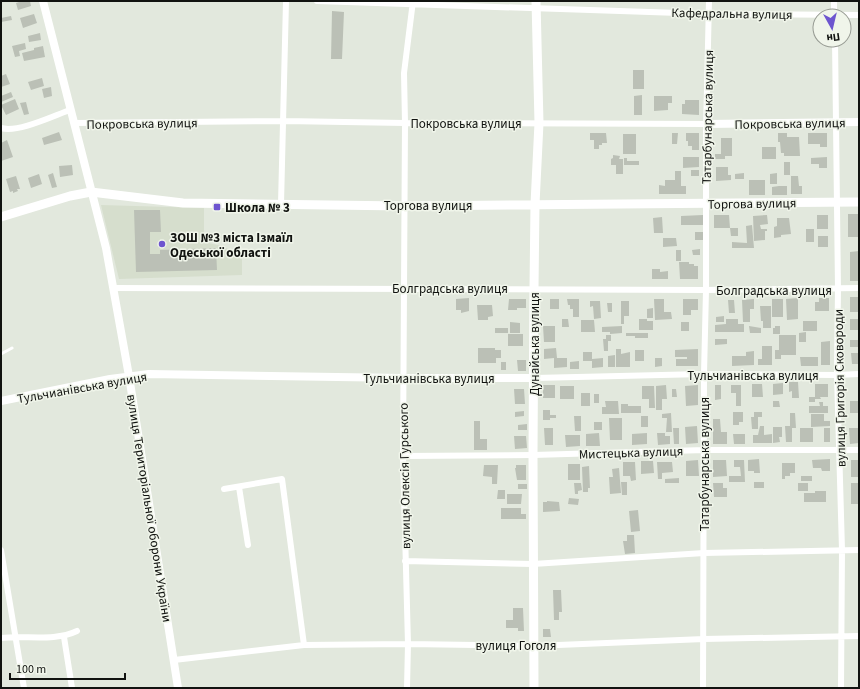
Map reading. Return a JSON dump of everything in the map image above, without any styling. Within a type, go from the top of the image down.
[{"type":"main road","name":"Дунайська вулиця","points":[[534,688],[534,288],[535,204],[539,124],[536,5]]},
{"type":"main road","name":"Торгова вулиця","points":[[1,217],[70,196],[91,192],[183,203],[404,206],[859,202]]},
{"type":"street","name":"вулиця Територіальної оборони України","points":[[43,1],[102,231],[114,288],[130,376],[178,688]]},
{"type":"street","points":[[281,204],[286,1]]},
{"type":"street","name":"Кафедральна вулиця","points":[[317,1],[536,5],[709,14],[812,15]]},
{"type":"street","name":"Татарбунарська вулиця","points":[[703,688],[705,450],[704,374],[707,204],[706,124],[709,1]]},
{"type":"street","name":"вулиця Олексія Гурського","points":[[407,688],[408,644],[403,456],[404,73],[413,3]]},
{"type":"street","name":"вулиця Григорія Сковороди","points":[[835,48],[838,289],[837,375],[842,550],[841,688]]},
{"type":"street","name":"Покровська вулиця","points":[[1,128],[16,128],[70,110]]},
{"type":"street","name":"Покровська вулиця","points":[[74,123],[284,121],[706,124],[859,122]]},
{"type":"street","name":"Болградська вулиця","points":[[114,288],[534,288],[706,290],[859,288]]},
{"type":"street","name":"Тульчианівська вулиця","points":[[1,401],[130,376],[149,374],[403,378],[534,378],[704,374],[859,374]]},
{"type":"street","name":"Мистецька вулиця","points":[[403,456],[533,455],[705,450],[859,450]]},
{"type":"street","points":[[224,489],[282,479],[304,645]]},
{"type":"street","points":[[239,487],[248,546]]},
{"type":"street","points":[[1,550],[24,688]]},
{"type":"street","points":[[405,561],[533,564],[704,553],[859,550]]},
{"type":"street","points":[[1,638],[16,636],[64,637],[77,631]]},
{"type":"street","name":"вулиця Гоголя","points":[[174,660],[304,645],[408,644],[534,646],[704,639],[859,636]]},
{"type":"street","points":[[64,637],[72,688]]},
{"type":"lane","points":[[1,354],[12,348]]},
{"type":"shaded area","name":"ЗОШ №3 міста Ізмаїл Одеської області","points":[[101,205],[204,208],[204,242],[222,246],[242,256],[242,275],[119,279]]},
{"type":"building","points":[[30,1],[31,6],[18,10],[16,3]]},
{"type":"building","points":[[332,11],[344,12],[342,59],[331,59]]},
{"type":"building","points":[[34,14],[37,23],[23,28],[20,18]]},
{"type":"building","points":[[11,16],[12,20],[1,22],[1,18]]},
{"type":"building","points":[[40,33],[41,40],[29,42],[28,36]]},
{"type":"building","points":[[25,43],[26,49],[19,51],[20,56],[15,57],[12,46]]},
{"type":"building","points":[[43,46],[45,57],[24,61],[22,53]]},
{"type":"building","points":[[633,70],[644,70],[644,89],[633,89]]},
{"type":"building","points":[[6,74],[10,84],[1,87],[1,76]]},
{"type":"building","points":[[42,78],[44,86],[31,90],[28,82]]},
{"type":"building","points":[[51,87],[52,96],[44,98],[42,89]]},
{"type":"building","points":[[11,92],[13,97],[1,102],[1,96]]},
{"type":"building","points":[[642,95],[642,115],[634,115],[634,96]]},
{"type":"building","points":[[654,96],[672,96],[672,103],[668,103],[668,110],[654,111]]},
{"type":"building","points":[[15,99],[19,109],[6,115],[1,105]]},
{"type":"building","points":[[685,100],[699,100],[699,115],[682,114],[682,104],[685,104]]},
{"type":"building","points":[[26,102],[29,114],[24,115],[20,103]]},
{"type":"building","points":[[59,132],[62,140],[44,145],[42,138]]},
{"type":"building","points":[[590,133],[606,133],[607,143],[602,143],[602,145],[599,145],[599,149],[594,149],[594,140],[590,140]]},
{"type":"building","points":[[672,133],[678,133],[677,144],[672,144]]},
{"type":"building","points":[[686,133],[699,133],[699,150],[692,150],[692,146],[688,146],[688,141],[686,141]]},
{"type":"building","points":[[778,133],[787,133],[787,137],[799,137],[800,156],[784,156],[784,153],[781,153],[780,142],[778,142]]},
{"type":"building","points":[[808,133],[827,133],[827,147],[820,147],[820,144],[808,144]]},
{"type":"building","points":[[623,134],[636,134],[636,154],[623,154]]},
{"type":"building","points":[[721,138],[732,138],[732,156],[725,156],[725,159],[715,159],[715,154],[721,154]]},
{"type":"building","points":[[7,140],[13,157],[1,161],[1,143]]},
{"type":"building","points":[[762,147],[776,147],[776,159],[762,159]]},
{"type":"building","points":[[613,155],[620,156],[619,159],[623,159],[623,174],[616,174],[616,165],[611,165]]},
{"type":"building","points":[[683,157],[699,157],[699,167],[683,168]]},
{"type":"building","points":[[827,157],[827,168],[819,168],[819,164],[811,164],[811,158]]},
{"type":"building","points":[[624,158],[627,158],[627,161],[639,161],[639,165],[624,165]]},
{"type":"building","points":[[784,162],[790,162],[790,175],[784,175]]},
{"type":"building","points":[[72,165],[73,175],[60,177],[59,166]]},
{"type":"building","points":[[716,167],[728,167],[728,175],[731,175],[731,180],[716,181]]},
{"type":"building","points":[[691,170],[699,170],[699,176],[691,176]]},
{"type":"building","points":[[675,171],[681,171],[681,186],[686,186],[686,194],[659,194],[659,185],[665,186],[665,180],[675,180]]},
{"type":"building","points":[[53,173],[57,187],[52,188],[48,175]]},
{"type":"building","points":[[744,173],[744,179],[735,179],[735,174]]},
{"type":"building","points":[[777,173],[777,184],[770,184],[770,174]]},
{"type":"building","points":[[39,174],[42,184],[31,188],[28,178]]},
{"type":"building","points":[[16,176],[20,189],[17,189],[18,191],[13,193],[13,191],[10,192],[6,179]]},
{"type":"building","points":[[791,176],[798,176],[799,186],[802,186],[802,194],[791,194]]},
{"type":"building","points":[[749,180],[765,180],[765,195],[749,195]]},
{"type":"building","points":[[787,186],[787,195],[772,195],[772,187]]},
{"type":"building","points":[[134,210],[160,210],[161,232],[150,232],[150,254],[160,254],[160,250],[216,248],[217,270],[136,272]]},
{"type":"building","points":[[848,214],[859,214],[859,237],[848,237]]},
{"type":"building","points":[[703,215],[703,225],[681,225],[681,216]]},
{"type":"building","points":[[714,215],[729,215],[730,228],[714,228]]},
{"type":"building","points":[[767,215],[768,224],[760,225],[761,229],[767,229],[767,231],[765,231],[765,240],[754,241],[753,216]]},
{"type":"building","points":[[817,215],[828,215],[828,229],[817,229]]},
{"type":"building","points":[[662,217],[663,233],[654,233],[653,218]]},
{"type":"building","points":[[777,218],[789,218],[791,234],[781,235],[781,237],[774,238],[774,227],[777,226]]},
{"type":"building","points":[[752,225],[754,248],[732,248],[732,242],[747,243],[746,226]]},
{"type":"building","points":[[730,228],[738,228],[738,236],[731,236]]},
{"type":"building","points":[[806,229],[814,229],[814,242],[806,242]]},
{"type":"building","points":[[695,232],[703,232],[703,240],[695,240]]},
{"type":"building","points":[[818,236],[828,236],[828,247],[818,247]]},
{"type":"building","points":[[663,238],[676,238],[677,246],[663,247]]},
{"type":"building","points":[[700,249],[700,255],[693,255],[692,250]]},
{"type":"building","points":[[676,250],[681,250],[681,261],[676,261]]},
{"type":"building","points":[[859,251],[859,281],[850,281],[850,252]]},
{"type":"building","points":[[679,262],[689,262],[689,264],[698,266],[698,279],[680,279]]},
{"type":"building","points":[[652,269],[660,269],[660,272],[668,271],[668,279],[652,279]]},
{"type":"building","points":[[850,297],[859,297],[859,312],[850,312]]},
{"type":"building","points":[[469,298],[469,311],[461,313],[461,310],[456,310],[456,299]]},
{"type":"building","points":[[798,298],[798,319],[787,320],[786,299]]},
{"type":"building","points":[[819,298],[829,298],[829,311],[815,311],[815,302],[819,302]]},
{"type":"building","points":[[509,299],[526,299],[526,308],[508,310]]},
{"type":"building","points":[[550,299],[559,299],[559,309],[550,309]]},
{"type":"building","points":[[567,299],[579,299],[579,317],[573,317],[573,309],[570,309]]},
{"type":"building","points":[[654,299],[664,299],[664,312],[671,312],[672,319],[655,320]]},
{"type":"building","points":[[683,299],[698,299],[698,310],[691,310],[691,315],[683,315]]},
{"type":"building","points":[[754,299],[754,309],[750,309],[750,322],[743,322],[742,300]]},
{"type":"building","points":[[772,299],[783,299],[783,317],[772,317]]},
{"type":"building","points":[[728,300],[734,300],[735,313],[729,313]]},
{"type":"building","points":[[590,301],[600,301],[601,318],[594,319],[593,306],[590,307]]},
{"type":"building","points":[[621,301],[629,301],[629,316],[624,316],[624,324],[621,324]]},
{"type":"building","points":[[607,303],[612,303],[612,312],[608,312]]},
{"type":"building","points":[[477,305],[492,305],[493,316],[488,317],[488,320],[478,320]]},
{"type":"building","points":[[760,306],[771,306],[771,328],[763,328]]},
{"type":"building","points":[[653,308],[653,318],[647,318],[647,309]]},
{"type":"building","points":[[724,316],[724,322],[716,322],[716,317]]},
{"type":"building","points":[[562,319],[568,319],[569,327],[562,327]]},
{"type":"building","points":[[639,319],[653,321],[653,330],[639,330]]},
{"type":"building","points":[[726,319],[738,319],[738,324],[744,324],[744,332],[715,332],[715,325],[726,324]]},
{"type":"building","points":[[850,319],[859,319],[859,330],[850,330]]},
{"type":"building","points":[[581,320],[594,320],[595,332],[581,332]]},
{"type":"building","points":[[803,321],[817,321],[817,331],[803,331]]},
{"type":"building","points":[[510,322],[520,323],[520,333],[510,333]]},
{"type":"building","points":[[681,322],[689,322],[689,331],[681,331]]},
{"type":"building","points":[[543,326],[555,326],[555,342],[544,342]]},
{"type":"building","points":[[622,326],[622,333],[610,334],[610,332],[602,332],[602,327]]},
{"type":"building","points":[[749,326],[761,328],[761,333],[750,333]]},
{"type":"building","points":[[775,326],[780,326],[780,334],[773,334],[773,328],[775,328]]},
{"type":"building","points":[[495,328],[508,328],[508,333],[495,333]]},
{"type":"building","points":[[806,332],[806,342],[799,342],[799,333]]},
{"type":"building","points":[[626,333],[648,333],[648,338],[626,336]]},
{"type":"building","points":[[508,334],[523,334],[523,346],[508,346]]},
{"type":"building","points":[[606,335],[611,335],[611,341],[608,341],[608,351],[604,351],[603,339],[606,339]]},
{"type":"building","points":[[779,335],[796,335],[796,355],[781,355],[781,359],[775,359],[775,350],[779,350]]},
{"type":"building","points":[[715,339],[727,339],[727,344],[715,345]]},
{"type":"building","points":[[850,340],[859,340],[859,347],[850,347]]},
{"type":"building","points":[[830,341],[830,365],[821,365],[821,342]]},
{"type":"building","points":[[762,346],[772,346],[772,365],[758,365],[758,359],[762,359]]},
{"type":"building","points":[[478,348],[495,348],[495,350],[501,350],[501,358],[496,358],[496,363],[478,363]]},
{"type":"building","points":[[556,348],[557,358],[567,358],[567,367],[554,368],[554,358],[544,359],[544,349]]},
{"type":"building","points":[[616,349],[621,349],[621,354],[630,352],[630,367],[616,367]]},
{"type":"building","points":[[698,349],[698,366],[676,366],[676,359],[687,359],[687,357],[675,357],[675,350]]},
{"type":"building","points":[[635,350],[644,350],[644,361],[635,361]]},
{"type":"building","points":[[754,351],[754,365],[732,366],[732,356],[746,356],[746,352]]},
{"type":"building","points":[[583,352],[592,352],[592,359],[603,358],[603,367],[592,368],[592,361],[583,361]]},
{"type":"building","points":[[851,353],[859,353],[859,364],[852,364]]},
{"type":"building","points":[[615,355],[615,367],[608,367],[608,356]]},
{"type":"building","points":[[800,357],[818,357],[818,366],[801,366]]},
{"type":"building","points":[[655,358],[662,358],[662,366],[655,367]]},
{"type":"building","points":[[517,360],[526,360],[526,371],[518,371]]},
{"type":"building","points":[[579,361],[579,369],[570,369],[570,362]]},
{"type":"building","points":[[501,362],[506,362],[506,370],[501,370]]},
{"type":"building","points":[[789,382],[798,382],[799,398],[792,398],[792,391],[789,392]]},
{"type":"building","points":[[783,383],[783,394],[773,395],[773,384]]},
{"type":"building","points":[[752,384],[762,384],[763,397],[752,397]]},
{"type":"building","points":[[815,384],[828,384],[828,397],[820,397],[821,399],[815,399],[815,402],[809,402],[809,397],[815,397]]},
{"type":"building","points":[[543,385],[555,385],[555,398],[543,398]]},
{"type":"building","points":[[666,385],[667,399],[662,399],[662,410],[656,410],[656,386]]},
{"type":"building","points":[[698,385],[698,405],[686,406],[685,386]]},
{"type":"building","points":[[715,385],[721,385],[721,399],[715,400]]},
{"type":"building","points":[[731,385],[741,385],[741,406],[736,406],[736,393],[731,393]]},
{"type":"building","points":[[560,386],[574,386],[574,399],[560,399]]},
{"type":"building","points":[[642,386],[654,386],[655,408],[649,408],[649,399],[642,399]]},
{"type":"building","points":[[514,389],[524,389],[525,404],[515,404]]},
{"type":"building","points":[[672,389],[676,389],[677,397],[672,397]]},
{"type":"building","points":[[581,393],[590,393],[590,406],[581,406]]},
{"type":"building","points":[[594,394],[599,394],[599,403],[594,403]]},
{"type":"building","points":[[605,401],[618,401],[619,414],[602,414],[602,407],[606,407]]},
{"type":"building","points":[[773,401],[779,401],[780,407],[773,407]]},
{"type":"building","points":[[850,401],[859,401],[859,413],[850,413]]},
{"type":"building","points":[[819,402],[823,402],[823,406],[828,406],[828,413],[809,413],[809,406],[820,406]]},
{"type":"building","points":[[621,404],[628,404],[628,406],[641,406],[641,413],[621,413]]},
{"type":"building","points":[[543,410],[550,410],[550,415],[556,415],[556,418],[543,420]]},
{"type":"building","points":[[524,411],[524,416],[515,417],[515,412]]},
{"type":"building","points":[[733,412],[743,412],[743,422],[739,422],[739,425],[733,425]]},
{"type":"building","points":[[754,412],[762,412],[762,417],[758,417],[758,429],[752,429],[751,417],[754,417]]},
{"type":"building","points":[[671,413],[672,432],[666,432],[667,418],[662,418],[662,414]]},
{"type":"building","points":[[790,413],[795,413],[796,428],[792,428],[792,442],[786,442],[785,426],[790,426]]},
{"type":"building","points":[[811,414],[824,414],[824,421],[830,421],[830,426],[811,427]]},
{"type":"building","points":[[574,416],[581,416],[581,431],[575,431]]},
{"type":"building","points":[[641,416],[648,416],[648,427],[641,427]]},
{"type":"building","points":[[609,418],[622,418],[622,440],[610,440]]},
{"type":"building","points":[[713,419],[720,419],[721,432],[727,432],[727,444],[713,444]]},
{"type":"building","points":[[474,421],[480,421],[480,439],[487,439],[487,450],[474,450]]},
{"type":"building","points":[[594,422],[602,422],[602,430],[594,430]]},
{"type":"building","points":[[527,424],[527,430],[518,430],[518,425]]},
{"type":"building","points":[[697,426],[698,443],[686,444],[685,427]]},
{"type":"building","points":[[760,426],[764,426],[764,435],[772,434],[772,443],[753,443],[753,435],[758,435]]},
{"type":"building","points":[[773,427],[782,427],[782,437],[779,437],[780,442],[773,443]]},
{"type":"building","points":[[544,428],[553,428],[553,445],[545,445]]},
{"type":"building","points":[[673,428],[679,428],[679,444],[674,444]]},
{"type":"building","points":[[800,428],[813,428],[813,442],[800,442]]},
{"type":"building","points":[[824,428],[830,428],[830,442],[824,442]]},
{"type":"building","points":[[849,428],[859,428],[859,443],[850,444]]},
{"type":"building","points":[[599,433],[600,446],[586,446],[586,434]]},
{"type":"building","points":[[647,433],[647,444],[632,445],[632,434]]},
{"type":"building","points":[[657,433],[665,433],[665,436],[670,436],[670,444],[658,445]]},
{"type":"building","points":[[733,434],[745,434],[745,444],[734,444]]},
{"type":"building","points":[[565,435],[580,435],[580,446],[566,447]]},
{"type":"building","points":[[514,436],[526,436],[527,448],[515,449]]},
{"type":"building","points":[[759,459],[760,473],[748,471],[748,460]]},
{"type":"building","points":[[830,459],[830,471],[822,471],[821,468],[813,468],[812,460]]},
{"type":"building","points":[[698,460],[699,476],[686,476],[686,461]]},
{"type":"building","points":[[713,460],[726,460],[727,476],[713,477]]},
{"type":"building","points":[[734,460],[744,460],[745,482],[729,482],[729,476],[741,476],[740,467],[734,467]]},
{"type":"building","points":[[851,460],[859,460],[859,477],[851,477]]},
{"type":"building","points":[[641,461],[653,461],[654,473],[641,474]]},
{"type":"building","points":[[623,462],[635,462],[636,480],[631,481],[630,476],[623,476]]},
{"type":"building","points":[[657,462],[672,462],[673,472],[662,473],[662,479],[658,479]]},
{"type":"building","points":[[782,463],[795,463],[795,473],[790,473],[790,476],[785,476],[785,479],[782,479]]},
{"type":"building","points":[[568,464],[580,464],[580,480],[568,480]]},
{"type":"building","points":[[484,465],[498,465],[497,484],[492,484],[492,477],[483,476]]},
{"type":"building","points":[[516,465],[526,465],[526,480],[517,480]]},
{"type":"building","points":[[589,466],[590,488],[588,488],[588,492],[583,492],[582,467]]},
{"type":"building","points":[[619,468],[621,493],[610,494],[609,477],[613,477],[612,469]]},
{"type":"building","points":[[801,476],[812,476],[812,481],[801,481]]},
{"type":"building","points":[[679,478],[679,483],[665,483],[665,479]]},
{"type":"building","points":[[621,482],[627,482],[627,495],[622,495]]},
{"type":"building","points":[[754,482],[764,482],[764,488],[754,488]]},
{"type":"building","points":[[574,483],[581,483],[582,490],[578,491],[578,494],[575,494]]},
{"type":"building","points":[[713,483],[723,483],[723,488],[727,488],[727,497],[714,497]]},
{"type":"building","points":[[798,483],[808,483],[808,491],[798,491]]},
{"type":"building","points":[[851,483],[858,483],[859,504],[851,504]]},
{"type":"building","points":[[518,484],[527,484],[527,489],[518,489]]},
{"type":"building","points":[[498,490],[505,490],[505,499],[497,499]]},
{"type":"building","points":[[815,491],[826,491],[826,502],[804,502],[804,493],[815,493]]},
{"type":"building","points":[[507,494],[522,494],[521,504],[507,504]]},
{"type":"building","points":[[569,498],[579,499],[578,505],[568,504]]},
{"type":"building","points":[[543,502],[559,502],[560,511],[543,512]]},
{"type":"building","points":[[501,508],[521,508],[521,514],[526,514],[526,519],[501,519]]},
{"type":"building","points":[[638,510],[640,531],[631,532],[629,511]]},
{"type":"building","points":[[627,535],[634,535],[635,553],[625,554],[623,541],[627,541]]},
{"type":"building","points":[[553,590],[561,590],[562,612],[559,612],[559,620],[554,620]]},
{"type":"building","points":[[513,608],[523,608],[524,631],[518,631],[518,628],[506,628],[506,620],[513,620]]},
{"type":"building","points":[[543,629],[550,629],[551,637],[543,637]]},
{"type":"place","name":"Школа № 3","points":[[217,207]]},
{"type":"place","name":"ЗОШ №3 міста Ізмаїл Одеської області","points":[[162,244]]}]
